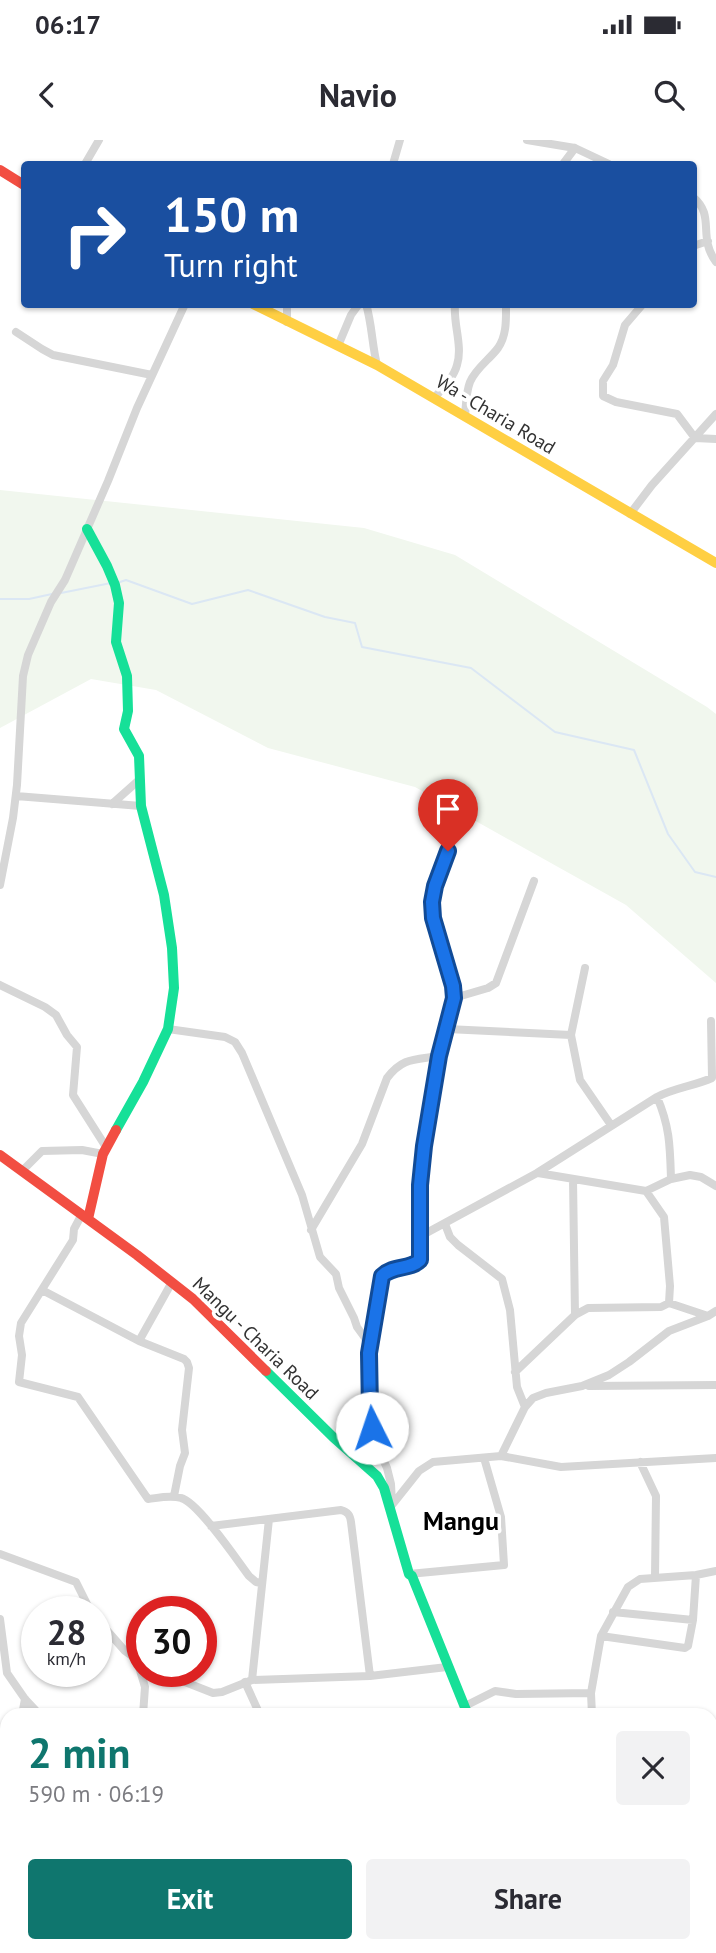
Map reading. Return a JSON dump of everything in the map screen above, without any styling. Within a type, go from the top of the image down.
[{"type":"street","points":[[87,161],[99,140]]},
{"type":"street","points":[[394,161],[400,140]]},
{"type":"street","points":[[527,140],[575,148],[604,161]]},
{"type":"street","points":[[566,161],[575,148]]},
{"type":"street","points":[[0,170],[21,183]]},
{"type":"street","points":[[697,200],[708,210],[711,221],[708,241],[711,255],[716,262]]},
{"type":"street","points":[[697,245],[708,241]]},
{"type":"street","points":[[0,886],[16,796],[23,676],[28,655],[51,602],[65,580],[152,374],[183,308]]},
{"type":"street","name":"Wa - Charia Road","points":[[261,308],[377,365],[435,397],[716,563]]},
{"type":"street","points":[[287,308],[287,322]]},
{"type":"street","points":[[338,346],[356,308]]},
{"type":"street","points":[[367,308],[377,365]]},
{"type":"street","points":[[435,397],[457,366],[459,354],[455,308]]},
{"type":"street","points":[[466,416],[470,383],[504,336],[506,308]]},
{"type":"street","points":[[640,308],[625,325],[620,336],[613,365],[603,381],[603,396],[616,402],[677,414],[695,438]]},
{"type":"street","points":[[16,332],[53,355],[152,374]]},
{"type":"street","points":[[630,514],[652,485],[716,414]]},
{"type":"street","points":[[695,438],[716,439]]},
{"type":"street","points":[[87,529],[107,566],[119,603],[116,642],[127,676],[128,711],[124,729],[139,755],[141,806],[164,895],[172,948],[174,988],[168,1029],[143,1082],[105,1150],[85,1217],[74,1229],[73,1240],[19,1329],[22,1355],[19,1382],[78,1397],[148,1499],[174,1496],[190,1503],[249,1576],[261,1583]]},
{"type":"street","points":[[112,804],[139,780]]},
{"type":"street","points":[[16,796],[141,806]]},
{"type":"street","points":[[392,1511],[391,1484],[372,1428],[369,1353],[382,1276],[393,1269],[418,1263],[420,1260],[420,1185],[424,1146],[439,1056],[454,998],[433,918],[432,902],[448,851]]},
{"type":"street","points":[[454,998],[496,983],[534,881]]},
{"type":"street","points":[[585,968],[571,1035],[580,1080],[611,1125]]},
{"type":"street","points":[[0,985],[56,1015],[67,1035],[76,1043],[74,1095],[105,1150]]},
{"type":"street","points":[[419,1237],[537,1172],[657,1097],[671,1090],[701,1082],[714,1082],[711,1021]]},
{"type":"street","points":[[168,1029],[225,1037],[234,1042],[242,1053],[302,1195],[320,1257],[336,1274],[339,1288],[365,1338],[369,1353]]},
{"type":"street","points":[[447,1029],[571,1035]]},
{"type":"street","points":[[311,1230],[362,1144],[387,1078],[403,1062],[439,1056]]},
{"type":"street","points":[[657,1097],[670,1136],[671,1179]]},
{"type":"street","points":[[22,1171],[42,1151],[105,1150]]},
{"type":"street","name":"Mangu - Charia Road","points":[[0,1155],[172,1282],[206,1311],[333,1437],[377,1476],[392,1511],[409,1574],[465,1708]]},
{"type":"street","points":[[537,1172],[646,1191],[671,1179],[690,1175],[701,1177],[716,1186]]},
{"type":"street","points":[[573,1179],[575,1315]]},
{"type":"street","points":[[646,1191],[664,1217],[669,1303]]},
{"type":"street","points":[[445,1224],[450,1237],[458,1245],[502,1279],[510,1310],[517,1387],[525,1407]]},
{"type":"street","points":[[139,1341],[172,1282]]},
{"type":"street","points":[[42,1290],[139,1341],[187,1362],[189,1368],[182,1430],[185,1452],[174,1496]]},
{"type":"street","points":[[515,1372],[575,1315],[588,1308],[661,1307],[669,1303],[708,1316]]},
{"type":"street","points":[[582,1386],[609,1375],[669,1331],[716,1311]]},
{"type":"street","points":[[501,1456],[525,1407],[539,1394],[582,1386],[716,1385]]},
{"type":"street","points":[[392,1511],[419,1471],[433,1462],[501,1456],[555,1467],[716,1458]]},
{"type":"street","points":[[409,1574],[503,1565],[501,1517],[484,1458]]},
{"type":"street","points":[[640,1462],[656,1496],[655,1577]]},
{"type":"street","points":[[211,1526],[341,1510],[350,1516],[370,1676]]},
{"type":"street","points":[[258,1708],[249,1681],[269,1519]]},
{"type":"street","points":[[0,1554],[76,1582],[83,1596]]},
{"type":"street","points":[[592,1708],[591,1693],[601,1636],[628,1587],[640,1579],[716,1571]]},
{"type":"street","points":[[601,1636],[685,1648],[688,1646],[692,1620],[696,1575]]},
{"type":"street","points":[[613,1612],[692,1620]]},
{"type":"street","points":[[0,1619],[6,1670],[33,1708]]},
{"type":"street","points":[[112,1636],[126,1652]]},
{"type":"street","points":[[198,1687],[214,1693],[249,1681],[370,1676],[447,1667]]},
{"type":"street","points":[[144,1708],[145,1687]]},
{"type":"street","points":[[470,1708],[495,1691],[516,1694],[591,1693]]},
{"type":"street","points":[[23,1708],[25,1699]]},
{"type":"shaded area","points":[[0,490],[364,528],[455,555],[707,707],[716,714],[716,983],[626,905],[415,787],[268,748],[156,690],[91,679],[0,728]]},
{"type":"waterway","points":[[120,582],[126,580],[192,604],[248,590],[325,617],[355,623],[362,647],[471,668],[555,732],[634,750],[668,834],[695,872],[716,877]]},
{"type":"waterway","points":[[61,593],[111,583]]},
{"type":"waterway","points":[[0,599],[29,599],[52,594]]},
{"type":"traffic: fast","points":[[87,529],[107,566],[119,603],[116,642],[127,676],[128,711],[124,729],[139,756],[141,806],[164,895],[172,948],[174,988],[168,1029],[116,1130]]},
{"type":"traffic: fast","points":[[266,1371],[377,1476],[384,1488],[409,1574],[465,1708]]},
{"type":"traffic: slow","points":[[261,308],[377,365],[716,563]]},
{"type":"traffic: jam","points":[[0,170],[21,183]]},
{"type":"traffic: jam","points":[[88,1219],[103,1154],[116,1130]]},
{"type":"traffic: jam","points":[[0,1155],[193,1299],[266,1371]]},
{"type":"district","name":"Mangu","points":[[461,1520]]},
{"type":"route","points":[[372,1428],[369,1353],[380,1283],[386,1272],[414,1265],[420,1260],[420,1185],[424,1146],[439,1056],[454,998],[433,918],[432,902],[448,851]]}]
